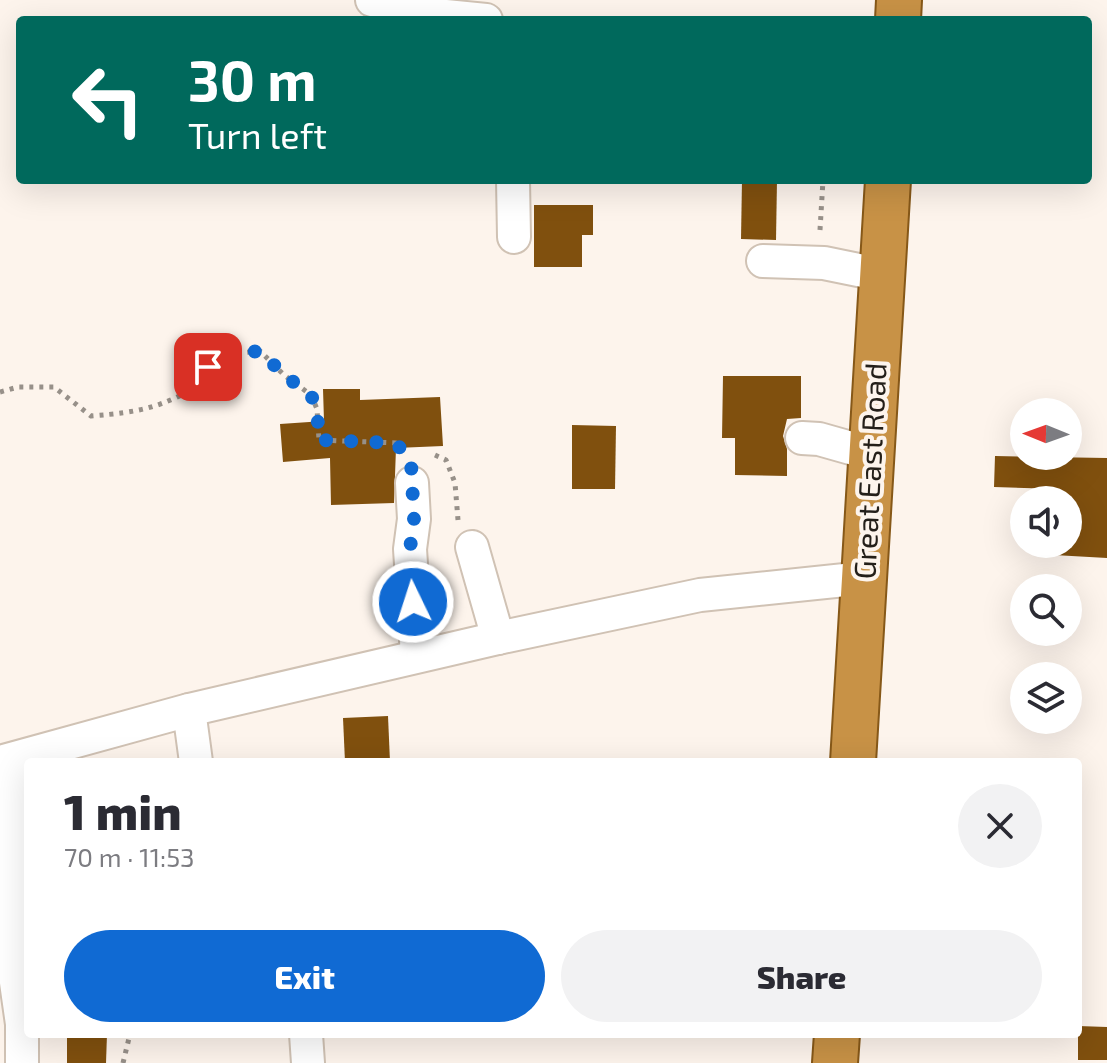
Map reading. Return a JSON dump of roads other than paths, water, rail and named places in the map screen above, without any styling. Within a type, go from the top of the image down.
[{"type":"highway","name":"Great East Road","points":[[853,758],[888,184]]},
{"type":"highway","points":[[835,1063],[837,1038]]},
{"type":"street","points":[[372,0],[416,13],[446,16]]},
{"type":"street","points":[[513,184],[514,237]]},
{"type":"street","points":[[763,261],[817,262],[883,275]]},
{"type":"street","points":[[802,438],[819,439],[872,454]]},
{"type":"street","points":[[412,483],[414,519],[410,549],[417,655]]},
{"type":"street","points":[[472,547],[498,638]]},
{"type":"street","points":[[22,1063],[22,1024],[10,940],[6,761],[189,710],[417,655],[700,595],[864,578]]},
{"type":"street","points":[[189,710],[195,758]]},
{"type":"street","points":[[306,1038],[308,1063]]}]
